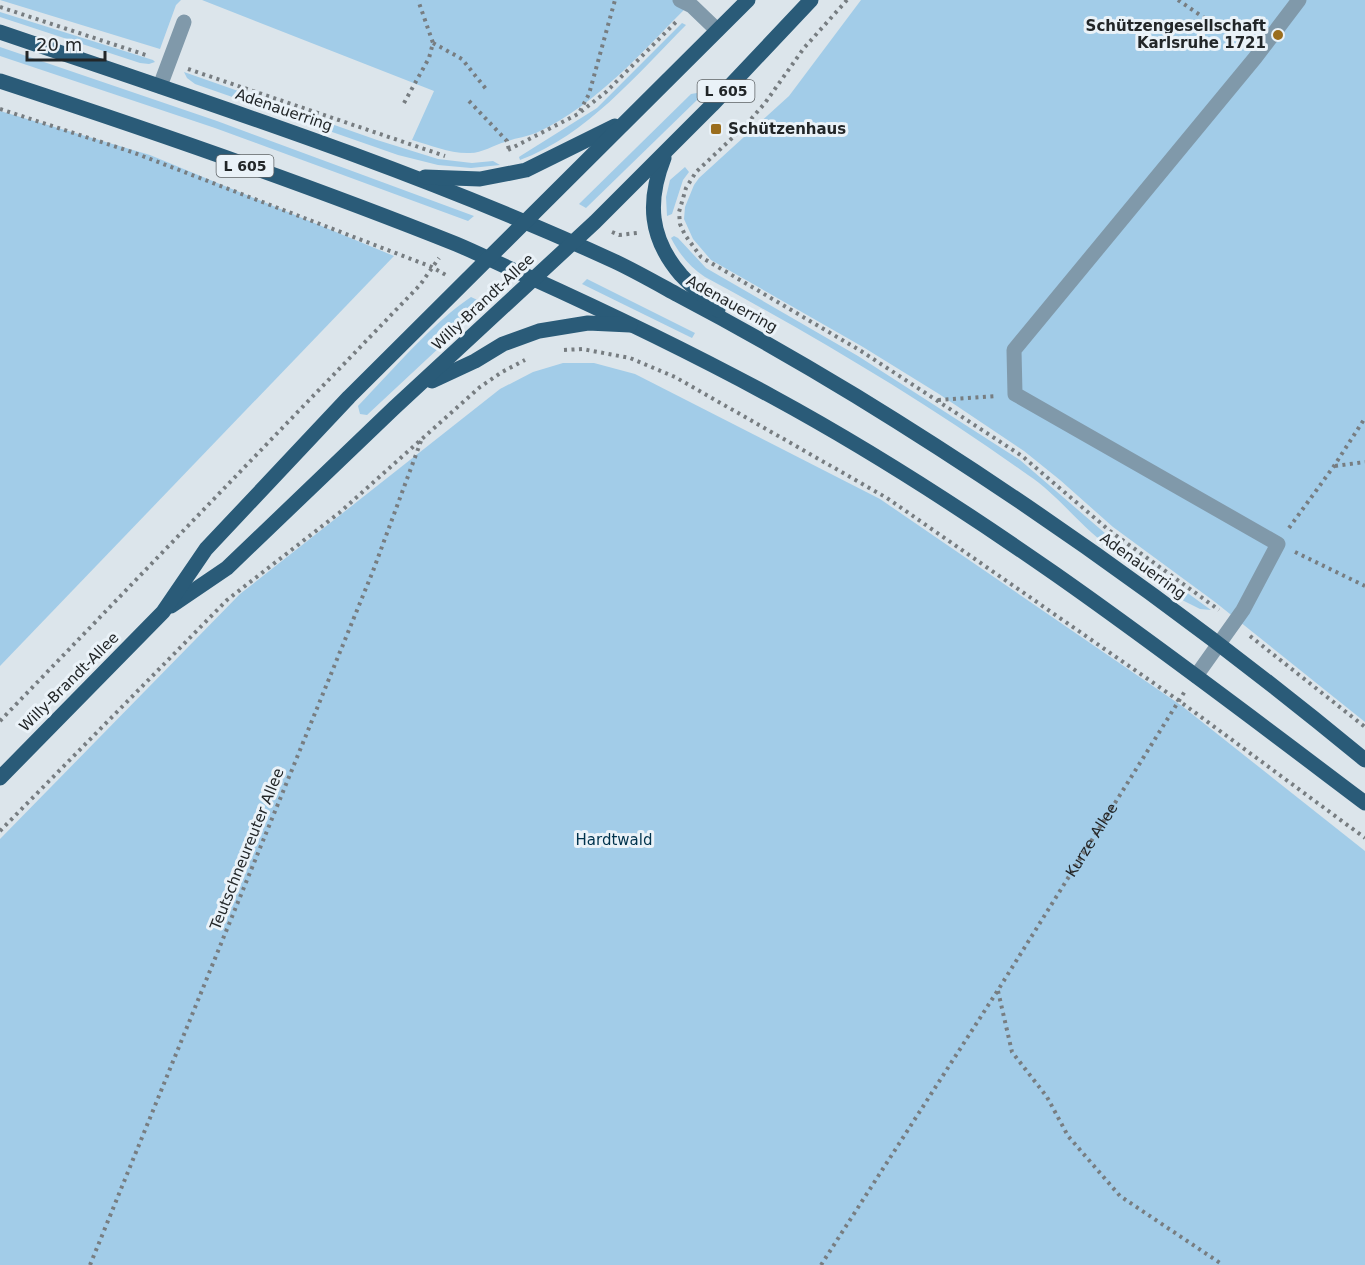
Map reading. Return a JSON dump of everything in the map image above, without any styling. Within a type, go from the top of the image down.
[{"type":"main road","name":"Willy-Brandt-Allee","points":[[163,612],[206,549],[348,397],[748,0]]},
{"type":"main road","name":"Willy-Brandt-Allee","points":[[0,777],[163,612],[227,567],[595,222],[667,151],[811,0]]},
{"type":"main road","name":"Adenauerring","points":[[0,32],[160,86],[411,176],[614,261],[728,321],[895,420],[1024,503],[1219,644],[1365,760]]},
{"type":"main road","name":"L 605","points":[[0,81],[134,125],[376,213],[533,279]]},
{"type":"main road","points":[[411,176],[459,179],[519,172],[624,122]]},
{"type":"main road","points":[[667,151],[655,180],[652,204],[656,230],[671,262],[728,321]]},
{"type":"main road","points":[[533,279],[636,325],[777,399],[904,474],[1037,562],[1196,676],[1365,803]]},
{"type":"main road","points":[[416,389],[475,362],[503,344],[539,331],[588,324],[636,325]]},
{"type":"lane","points":[[1196,676],[1243,610],[1278,544],[1015,394],[1014,350],[1255,58],[1299,0]]},
{"type":"lane","points":[[686,3],[717,30]]},
{"type":"lane","points":[[160,86],[184,22]]},
{"type":"path","points":[[404,103],[429,58],[433,43],[418,0]]},
{"type":"path","points":[[578,114],[589,94],[615,0]]},
{"type":"path","points":[[847,0],[804,48],[765,103],[695,170],[686,188],[679,212],[680,224],[685,235],[701,257],[861,351],[1022,456],[1110,531],[1234,623],[1365,727]]},
{"type":"path","points":[[1178,0],[1213,24]]},
{"type":"path","points":[[500,153],[578,114],[606,92],[686,3]]},
{"type":"path","points":[[0,7],[448,157]]},
{"type":"path","points":[[433,43],[462,59],[486,89]]},
{"type":"path","points":[[469,101],[507,141],[509,150]]},
{"type":"path","points":[[0,110],[132,152],[432,267],[420,285],[0,721]]},
{"type":"path","points":[[595,222],[619,235]]},
{"type":"path","points":[[554,351],[582,349],[630,358],[675,377],[887,498],[1178,700],[1365,838]]},
{"type":"path","points":[[0,831],[227,600],[339,513],[480,387],[502,372],[533,356]]},
{"type":"path","points":[[939,400],[1015,394]]},
{"type":"path","points":[[1365,418],[1278,544],[1365,586]]},
{"type":"path","name":"Teutschneureuter Allee","points":[[90,1265],[369,582],[421,441]]},
{"type":"path","points":[[1334,466],[1365,462]]},
{"type":"path","name":"Kurze Allee","points":[[821,1265],[998,990],[1178,700],[1196,676]]},
{"type":"path","points":[[998,990],[1012,1052],[1047,1097],[1068,1136],[1120,1196],[1212,1260],[1223,1265]]},
{"type":"green space","points":[[0,0],[181,0],[176,5],[160,49]]},
{"type":"green space","points":[[202,0],[694,0],[620,74],[601,91],[559,121],[536,133],[479,152],[463,153],[412,140],[434,91]]},
{"type":"green space","points":[[861,0],[1365,0],[1365,722],[1215,602],[1113,527],[1024,451],[863,347],[711,260],[693,239],[684,219],[685,207],[694,185],[789,96]]},
{"type":"green space","points":[[0,12],[155,62],[140,63],[0,17]]},
{"type":"green space","points":[[682,23],[686,25],[629,83],[589,119],[544,149],[520,160],[519,157],[597,108]]},
{"type":"green space","points":[[0,47],[217,121],[474,216],[468,221],[215,128],[0,56]]},
{"type":"green space","points":[[184,72],[438,159],[472,163],[493,161],[500,165],[471,168],[438,165],[398,155],[195,84],[187,78]]},
{"type":"green space","points":[[697,93],[698,99],[586,208],[579,204],[691,94]]},
{"type":"green space","points":[[0,111],[150,155],[394,256],[0,666]]},
{"type":"green space","points":[[685,167],[689,172],[683,180],[672,214],[667,216],[666,197],[670,180]]},
{"type":"green space","points":[[674,236],[706,268],[858,356],[1020,460],[1106,534],[1211,610],[1200,609],[1184,601],[1126,560],[1092,533],[1037,481],[950,422],[829,347],[705,277],[681,255],[671,238]]},
{"type":"green space","points":[[587,279],[695,333],[692,338],[582,284]]},
{"type":"green space","points":[[471,297],[486,304],[367,415],[360,414],[358,406],[398,363],[442,320]]},
{"type":"green space","name":"Hardtwald","points":[[563,363],[594,363],[635,374],[880,499],[1182,706],[1365,851],[1365,1265],[0,1265],[0,839],[240,594],[500,389],[533,372]]},
{"type":"place","name":"Schützengesellschaft Karlsruhe 1721","points":[[1278,35]]},
{"type":"place","name":"Schützenhaus","points":[[716,129]]}]
